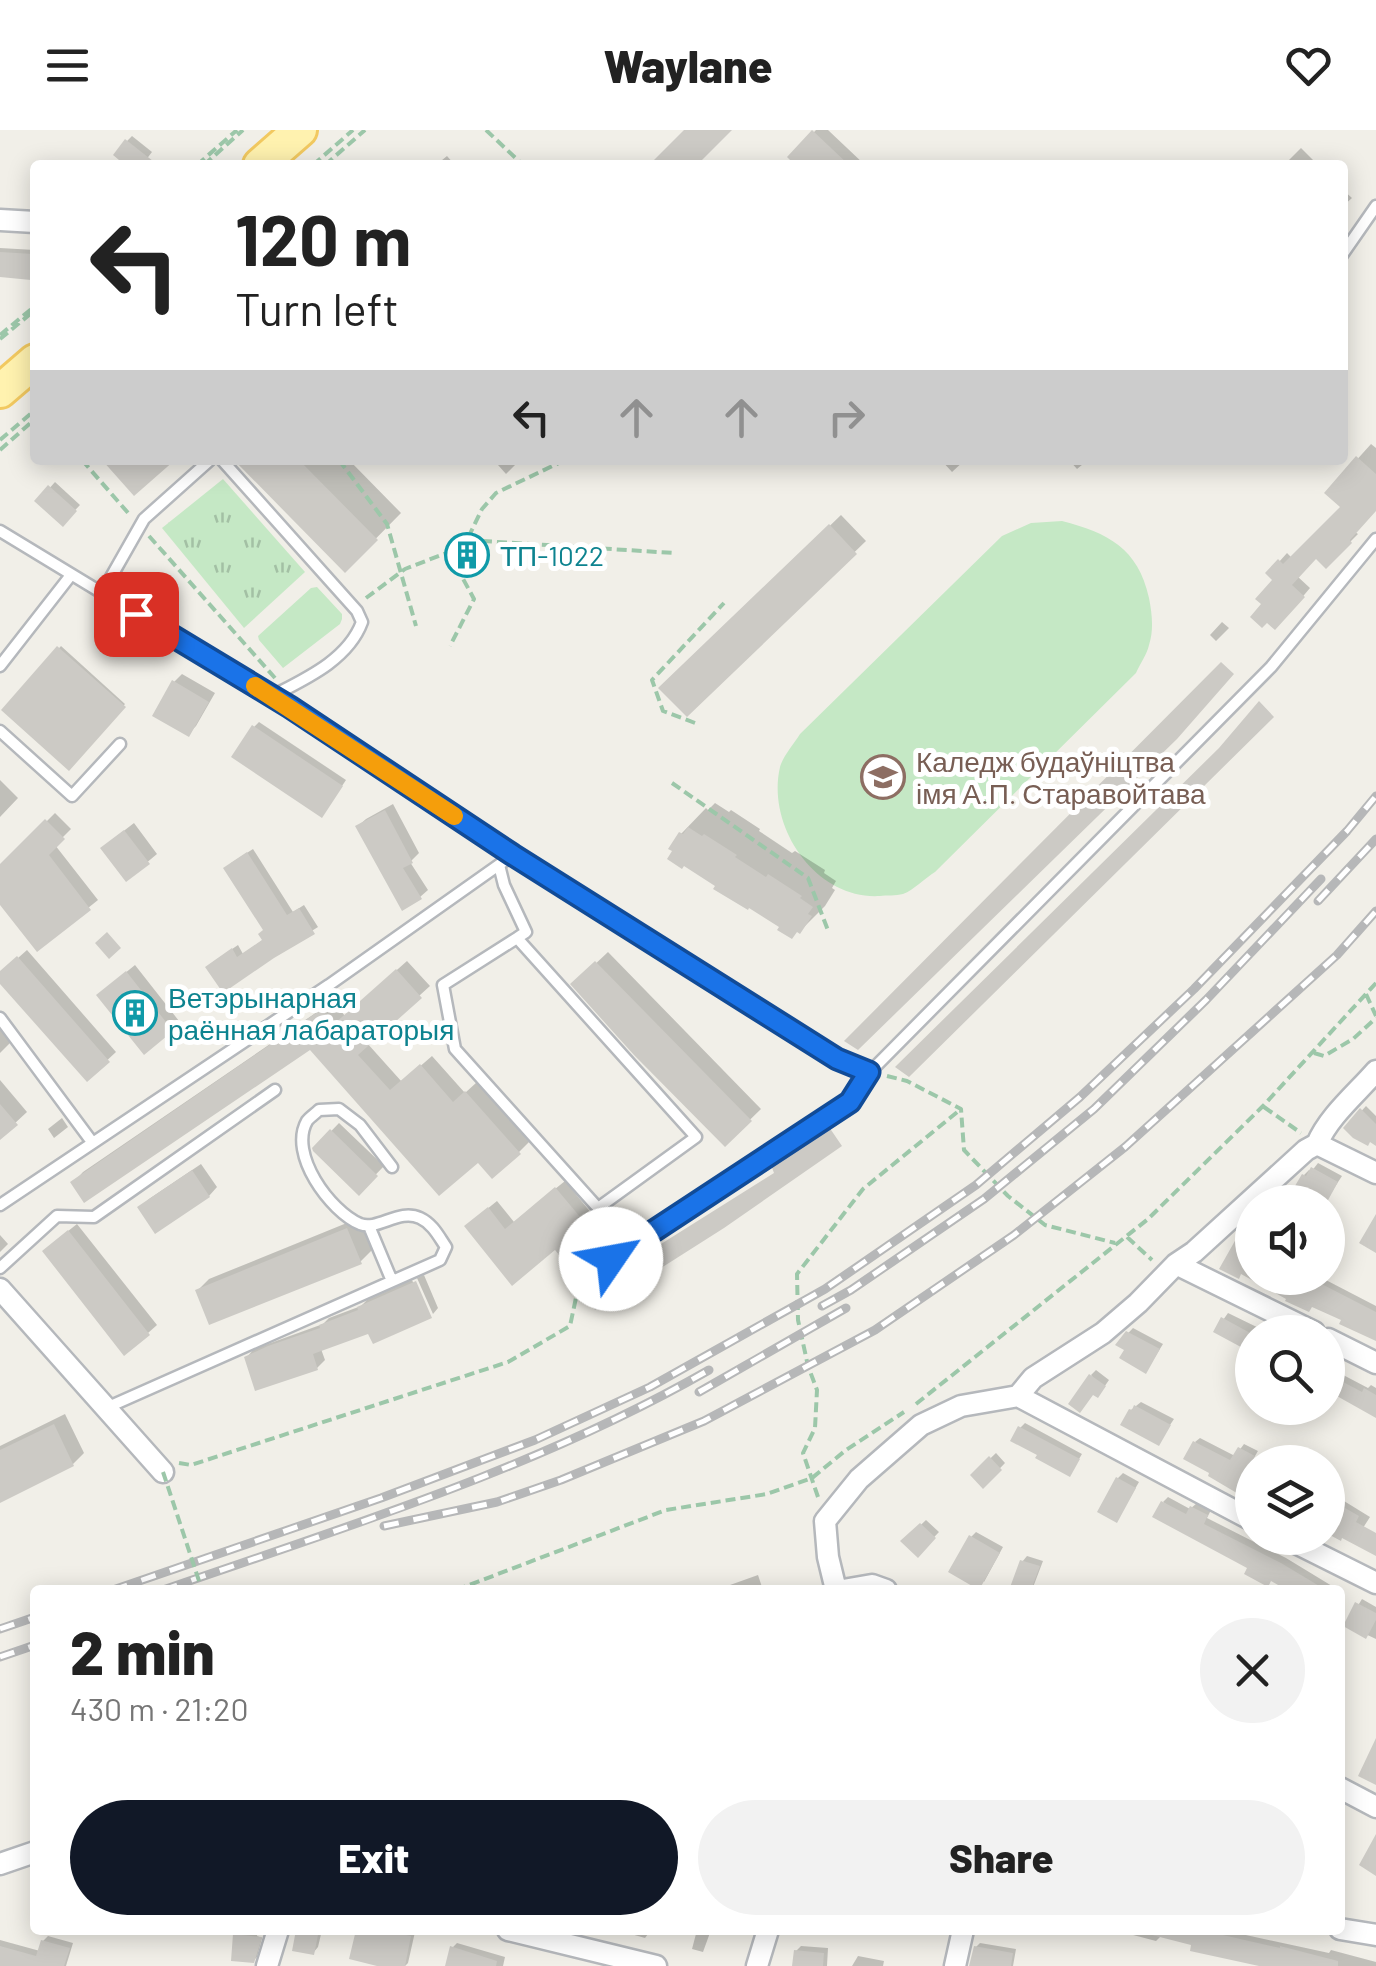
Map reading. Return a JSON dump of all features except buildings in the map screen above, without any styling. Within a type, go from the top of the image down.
[{"type":"main road","points":[[265,160],[290,133]]},
{"type":"main road","points":[[0,390],[30,364]]},
{"type":"street","points":[[0,220],[30,222]]},
{"type":"street","points":[[1018,1396],[1034,1378],[1104,1333],[1176,1264],[1317,1144],[1322,1132],[1376,1071]]},
{"type":"street","points":[[1317,1144],[1376,1173]]},
{"type":"street","points":[[1176,1264],[1280,1315]]},
{"type":"street","points":[[0,1289],[105,1408],[167,1466]]},
{"type":"street","points":[[1345,1348],[1376,1363]]},
{"type":"street","points":[[838,1585],[828,1557],[825,1521],[859,1479],[921,1426],[961,1406],[1018,1396],[1235,1511]]},
{"type":"street","points":[[1320,1555],[1376,1583]]},
{"type":"street","points":[[1345,1791],[1376,1807]]},
{"type":"street","points":[[0,1864],[30,1854]]},
{"type":"street","points":[[1345,1930],[1376,1934]]},
{"type":"street","points":[[268,1966],[277,1935]]},
{"type":"street","points":[[529,1935],[656,1966]]},
{"type":"street","points":[[757,1966],[766,1935]]},
{"type":"street","points":[[955,1966],[962,1935]]},
{"type":"lane","points":[[1348,246],[1376,206]]},
{"type":"lane","points":[[102,593],[144,519],[204,465]]},
{"type":"lane","points":[[226,465],[354,607],[362,622],[356,637],[318,673],[272,696]]},
{"type":"lane","points":[[0,531],[272,696],[513,855],[837,1059],[869,1072]]},
{"type":"lane","points":[[581,1278],[850,1102],[869,1072],[1271,667],[1376,539]]},
{"type":"lane","points":[[0,666],[70,574]]},
{"type":"lane","points":[[0,730],[72,796],[120,744]]},
{"type":"lane","points":[[0,1205],[329,985],[513,855]]},
{"type":"lane","points":[[499,865],[526,932],[443,985],[455,1049],[598,1208],[696,1137],[517,938]]},
{"type":"lane","points":[[0,1018],[92,1142]]},
{"type":"lane","points":[[0,1268],[57,1216],[94,1217],[276,1090]]},
{"type":"lane","points":[[105,1408],[440,1260],[446,1247],[433,1227],[418,1216],[395,1216],[363,1226],[342,1213],[305,1162],[302,1144],[307,1122],[319,1110],[339,1110],[360,1126],[392,1167]]},
{"type":"lane","points":[[370,1226],[392,1281]]},
{"type":"path","points":[[207,160],[240,130]]},
{"type":"path","points":[[319,160],[352,130]]},
{"type":"path","points":[[331,160],[365,130]]},
{"type":"path","points":[[486,130],[518,160]]},
{"type":"path","points":[[0,338],[30,312]]},
{"type":"path","points":[[0,440],[30,414]]},
{"type":"path","points":[[0,450],[30,424]]},
{"type":"path","points":[[86,465],[285,689]]},
{"type":"path","points":[[343,465],[387,524],[416,626]]},
{"type":"path","points":[[354,607],[400,572],[449,552],[467,540],[482,509],[496,493],[555,465]]},
{"type":"path","points":[[467,540],[674,553]]},
{"type":"path","points":[[449,552],[474,599],[450,646]]},
{"type":"path","points":[[695,724],[663,711],[652,680],[724,603]]},
{"type":"path","points":[[672,783],[808,878],[828,933]]},
{"type":"path","points":[[469,1585],[666,1510],[768,1494],[812,1478],[846,1450],[923,1400],[1148,1219],[1263,1106],[1376,983]]},
{"type":"path","points":[[1312,1053],[1324,1056],[1354,1039],[1376,1017],[1366,994]]},
{"type":"path","points":[[869,1072],[908,1081],[961,1110]]},
{"type":"path","points":[[1263,1106],[1317,1144]]},
{"type":"path","points":[[961,1110],[964,1150],[1008,1196],[1045,1225],[1115,1243]]},
{"type":"path","points":[[825,1521],[803,1453],[815,1428],[817,1390],[798,1320],[797,1274],[863,1189],[961,1110]]},
{"type":"path","points":[[1127,1236],[1157,1264],[1176,1264]]},
{"type":"path","points":[[201,1585],[167,1466],[192,1465],[508,1362],[570,1326],[581,1278]]},
{"type":"green space","points":[[223,479],[305,572],[244,628],[162,528]]},
{"type":"green space","points":[[1062,521],[1119,545],[1144,581],[1152,616],[1151,639],[1136,673],[935,872],[915,887],[903,894],[880,896],[857,894],[835,886],[801,856],[789,835],[778,790],[780,767],[786,754],[800,734],[1002,536],[1031,523]]},
{"type":"green space","points":[[317,587],[342,614],[340,624],[283,668],[258,636],[311,588]]},
{"type":"railway","points":[[128,1585],[381,1498],[535,1440],[650,1387],[825,1289],[976,1185],[1080,1097],[1194,989],[1376,796]]},
{"type":"railway","points":[[1318,901],[1376,839]]},
{"type":"railway","points":[[822,1306],[984,1199],[1094,1109],[1206,1000],[1321,879]]},
{"type":"railway","points":[[384,1526],[497,1502],[561,1480],[704,1421],[875,1330],[1014,1235],[1125,1147],[1337,955],[1376,911]]},
{"type":"railway","points":[[699,1392],[846,1308]]},
{"type":"railway","points":[[178,1585],[510,1466],[578,1437],[709,1370]]},
{"type":"railway","points":[[0,1629],[30,1619]]},
{"type":"railway","points":[[0,1657],[30,1647]]},
{"type":"slow traffic","points":[[255,686],[454,816]]},
{"type":"place","name":"ТП-1022","points":[[467,555]]},
{"type":"place","name":"Каледж будаўніцтва імя А.П. Старавойтава","points":[[883,777]]},
{"type":"place","name":"Ветэрынарная раённая лабараторыя","points":[[135,1013]]},
{"type":"route","points":[[136,614],[290,707],[513,855],[837,1059],[869,1072],[850,1102],[611,1259]]}]
